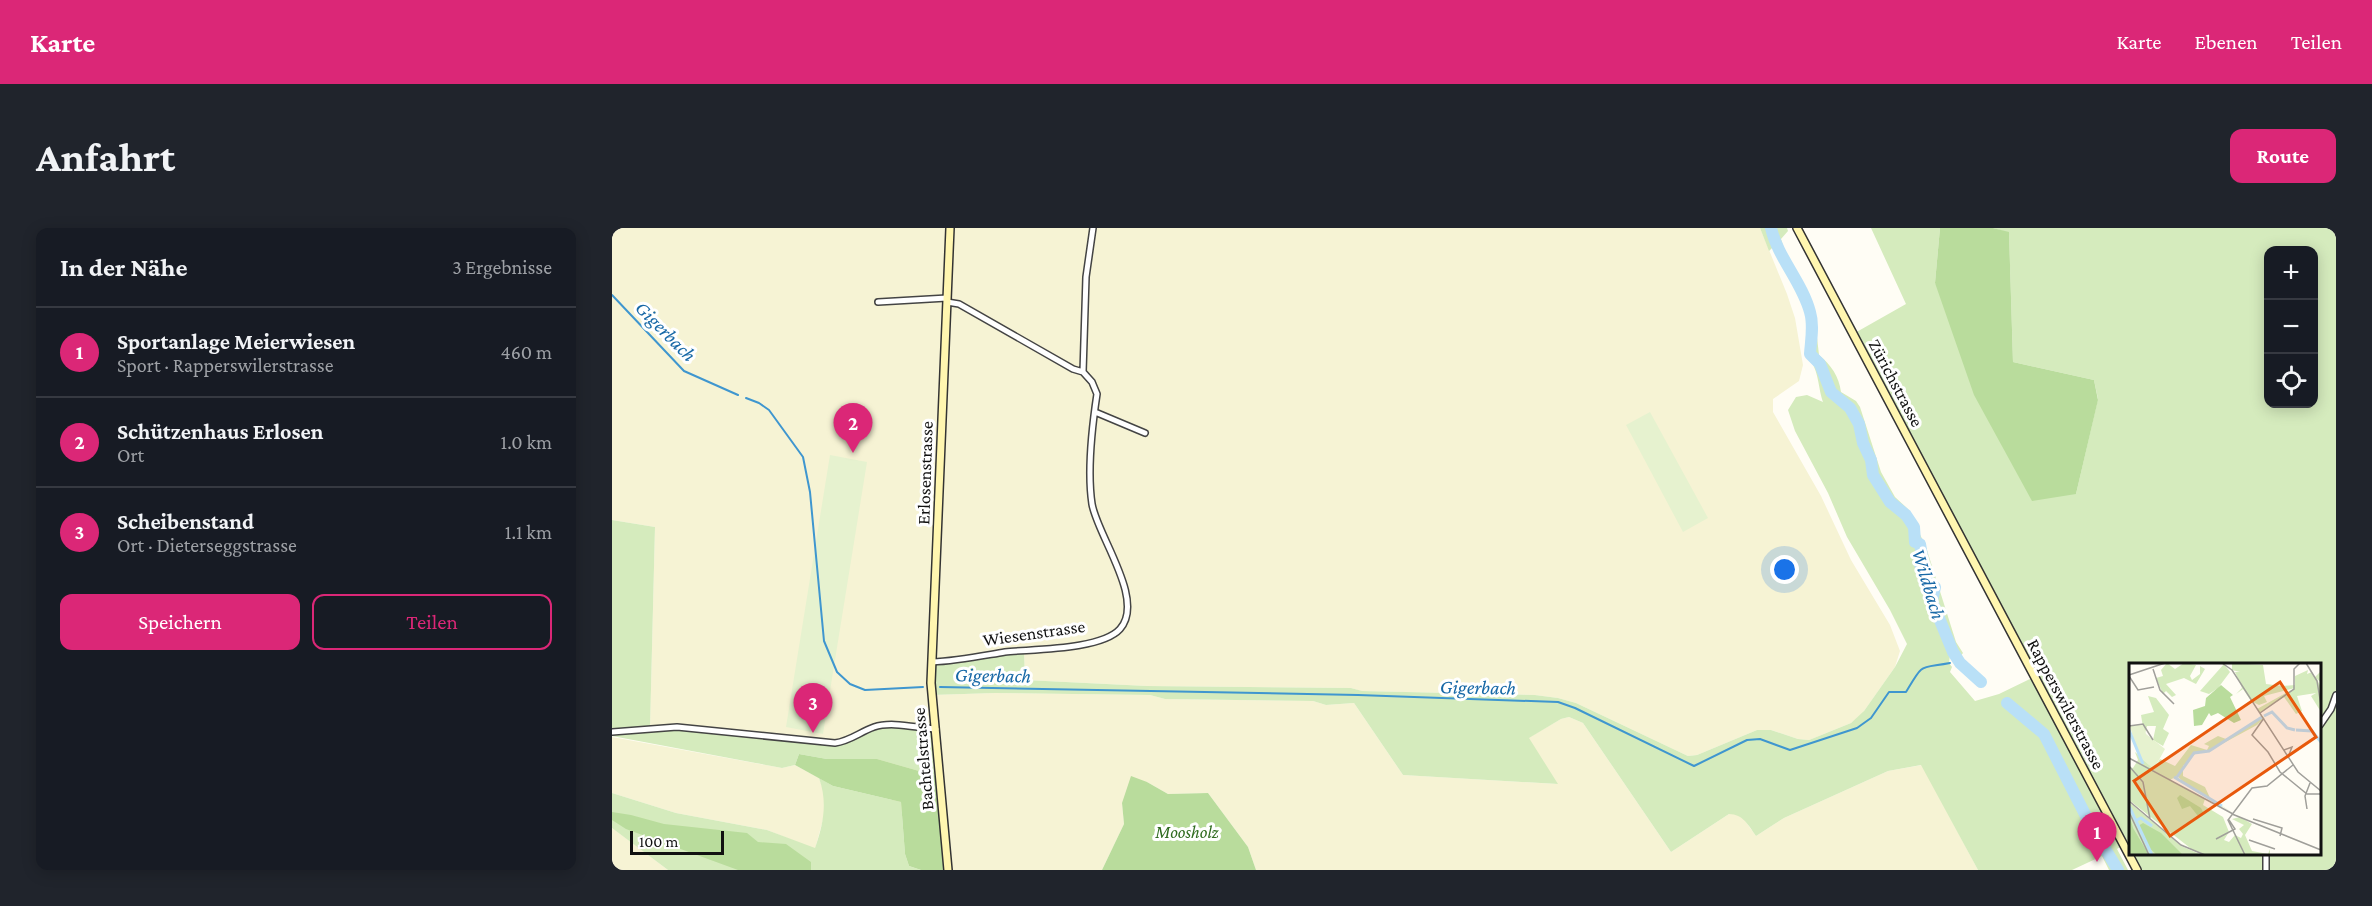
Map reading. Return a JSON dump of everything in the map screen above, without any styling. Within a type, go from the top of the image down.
[{"type":"main road","name":"Erlosenstrasse","points":[[933,645],[950,228]]},
{"type":"main road","name":"Zürichstrasse","points":[[1797,228],[1968,552]]},
{"type":"main road","name":"Rapperswilerstrasse","points":[[1968,552],[2129,855]]},
{"type":"main road","name":"Bachtelstrasse","points":[[933,645],[932,696],[948,870]]},
{"type":"main road","name":"Rapperswilerstrasse","points":[[2129,855],[2137,870]]},
{"type":"street","name":"Wiesenstrasse","points":[[932,662],[1074,646],[1108,636],[1119,630],[1124,622],[1125,582],[1092,504],[1090,486],[1097,394],[1092,382],[1083,372],[1086,277],[1093,228]]},
{"type":"street","points":[[878,302],[947,300],[959,304],[1064,364],[1083,372]]},
{"type":"street","points":[[1095,412],[1145,433]]},
{"type":"street","points":[[2321,722],[2331,709],[2336,695]]},
{"type":"street","points":[[612,732],[676,727],[835,743],[846,742],[875,727],[936,729]]},
{"type":"shaded area","points":[[612,228],[1760,228],[1795,318],[1803,365],[1799,381],[1773,399],[1773,412],[1821,496],[1851,560],[1890,625],[1900,651],[1895,667],[1862,714],[1851,723],[1809,740],[1798,739],[1771,730],[1757,730],[1697,755],[1688,756],[1576,703],[1558,698],[1535,695],[1361,691],[1351,688],[1147,686],[1025,680],[1024,652],[932,695],[995,693],[1150,695],[1165,699],[1313,701],[1326,705],[1354,703],[1403,775],[1557,784],[1528,738],[1561,719],[1569,717],[1583,723],[1671,852],[1729,814],[1736,814],[1743,818],[1756,836],[1784,818],[1888,771],[1922,765],[1978,870],[1256,870],[1248,847],[1208,793],[1168,794],[1147,782],[1122,803],[1124,824],[1102,870],[948,870],[846,742],[650,729],[655,527],[612,520]]},
{"type":"shaded area","points":[[612,737],[782,768],[795,765],[819,778],[825,794],[824,816],[815,849],[767,830],[676,813],[612,793]]},
{"type":"shaded area","points":[[612,828],[615,830],[668,870],[612,870]]},
{"type":"green space","points":[[1760,228],[1787,228],[1788,231],[1781,239],[1786,255],[1814,311],[1819,355],[1834,371],[1841,392],[1856,401],[1860,407],[1881,472],[1895,497],[1908,509],[1926,547],[1956,642],[1963,653],[1959,658],[1954,652],[1950,655],[1949,663],[1952,667],[1950,672],[1975,701],[1999,694],[2034,677],[1968,552],[1937,500],[1853,334],[1906,304],[1871,228],[1940,228],[1935,283],[2076,494],[2098,399],[2094,380],[2013,362],[2009,233],[1993,228],[2336,228],[2336,870],[2137,870],[2123,845],[2117,849],[2128,870],[2109,870],[2102,856],[2072,870],[1978,870],[1921,765],[1888,771],[1784,818],[1756,836],[1742,818],[1729,814],[1671,852],[1583,723],[1569,717],[1561,719],[1529,738],[1558,784],[1403,775],[1354,703],[1326,705],[1313,701],[1165,699],[1150,695],[995,693],[932,695],[932,662],[1024,651],[1025,680],[1147,686],[1351,688],[1362,691],[1535,695],[1558,698],[1576,703],[1688,756],[1697,755],[1757,730],[1771,730],[1798,739],[1809,740],[1851,723],[1864,711],[1895,667],[1907,644],[1890,610],[1847,537],[1828,493],[1795,431],[1788,410],[1796,397],[1807,395],[1823,402],[1817,374],[1809,359],[1808,326],[1803,307],[1774,246],[1769,251]]},
{"type":"green space","points":[[1940,228],[1993,228],[2009,232],[2013,362],[2094,380],[2098,400],[2076,494],[2032,501],[1974,395],[1935,283]]},
{"type":"green space","points":[[1650,412],[1708,518],[1683,532],[1626,425]]},
{"type":"green space","points":[[830,455],[867,462],[823,734],[786,727]]},
{"type":"green space","points":[[612,520],[655,527],[650,729],[677,727],[835,743],[875,727],[936,729],[940,777],[877,759],[827,759],[799,754],[795,765],[782,768],[612,736]]},
{"type":"green space","points":[[799,754],[827,759],[877,759],[940,777],[948,870],[921,870],[909,866],[905,854],[901,802],[833,786],[795,765]]},
{"type":"green space","name":"Moosholz","points":[[1131,776],[1168,794],[1208,793],[1248,847],[1256,870],[1102,870],[1124,824],[1122,803]]},
{"type":"green space","points":[[819,778],[833,786],[901,802],[905,854],[909,866],[921,870],[668,870],[612,828],[612,793],[676,813],[767,830],[815,848],[824,805]]},
{"type":"green space","points":[[612,812],[664,824],[747,833],[758,842],[786,844],[811,862],[811,870],[738,870],[626,829],[612,820]]},
{"type":"waterway","name":"Wildbach","points":[[1771,228],[1779,250],[1802,290],[1810,312],[1812,327],[1810,354],[1820,364],[1831,392],[1850,408],[1859,424],[1863,443],[1871,460],[1873,475],[1890,502],[1906,515],[1914,527],[1915,542],[1920,544],[1922,556],[1919,562],[1927,581],[1935,587],[1932,601],[1953,652],[1960,663],[1981,682]]},
{"type":"waterway","name":"Gigerbach","points":[[612,295],[684,371],[738,395]]},
{"type":"waterway","name":"Gigerbach","points":[[746,398],[769,410],[803,457],[810,492],[824,641],[837,672],[850,684],[865,690],[923,687]]},
{"type":"waterway","name":"Gigerbach","points":[[940,687],[1358,695],[1558,702],[1575,708],[1694,766],[1747,740],[1760,739],[1790,750],[1857,728],[1871,718],[1889,692],[1906,692],[1923,668],[1950,663]]},
{"type":"waterway","name":"Wildbach","points":[[2007,703],[2044,734],[2090,824],[2118,870]]},
{"type":"place","name":"Schützenhaus Erlosen","points":[[853,453]]},
{"type":"place","name":"Scheibenstand","points":[[813,733]]},
{"type":"place","name":"Sportanlage Meierwiesen","points":[[2097,862]]}]
